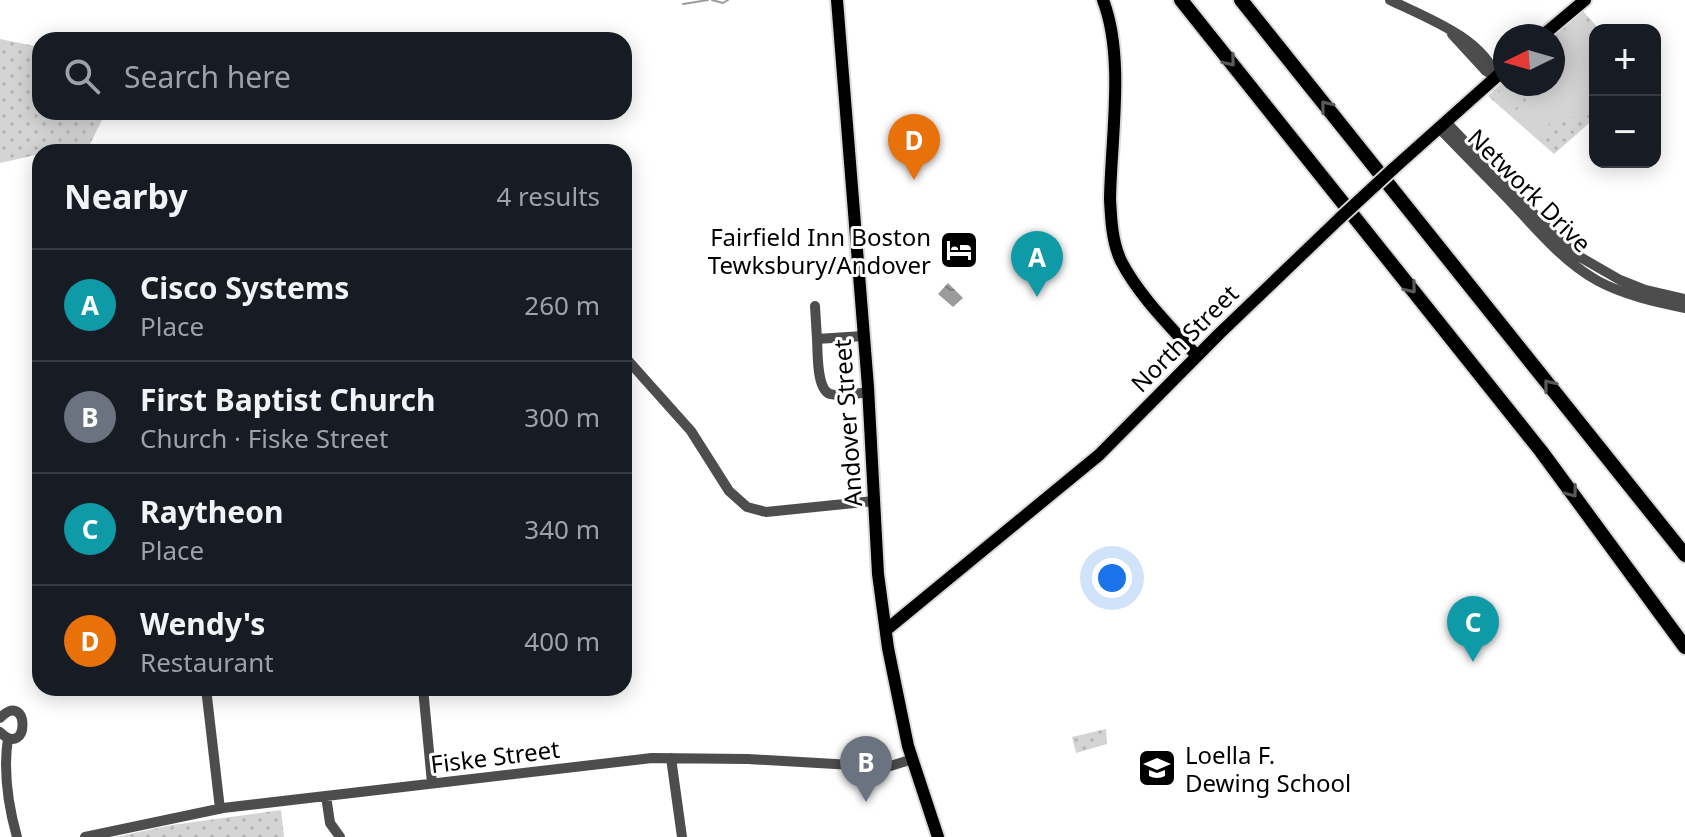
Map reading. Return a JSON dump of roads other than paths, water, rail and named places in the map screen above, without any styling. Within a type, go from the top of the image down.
[{"type":"highway","points":[[1181,0],[1541,451],[1685,647]]},
{"type":"highway","points":[[1241,0],[1685,555]]},
{"type":"main road","name":"Andover Street","points":[[837,0],[869,392],[878,574],[886,630],[913,759],[938,837]]},
{"type":"main road","points":[[1103,0],[1115,56],[1110,199],[1118,253],[1139,287],[1197,356]]},
{"type":"main road","points":[[1556,24],[1585,0]]},
{"type":"main road","name":"North Street","points":[[886,630],[1099,455],[1340,218],[1493,79]]},
{"type":"street","points":[[1390,0],[1451,32],[1486,71],[1493,72]]},
{"type":"street","name":"Network Drive","points":[[1443,125],[1580,257],[1620,280],[1645,290],[1685,299]]},
{"type":"street","name":"Network Drive","points":[[1443,125],[1549,243],[1574,265],[1616,289],[1643,299],[1685,308]]},
{"type":"street","points":[[815,306],[821,384],[825,391],[832,394],[869,392]]},
{"type":"street","points":[[817,339],[863,336]]},
{"type":"street","points":[[632,365],[691,431],[729,491],[747,507],[766,512],[874,501]]},
{"type":"street","points":[[207,696],[220,809]]},
{"type":"street","points":[[424,696],[432,783]]},
{"type":"street","points":[[0,718],[12,712],[24,721],[20,735],[4,735],[9,802],[17,837]]},
{"type":"street","name":"Fiske Street","points":[[85,837],[220,809],[652,758],[748,759],[887,767],[913,759]]},
{"type":"street","points":[[671,758],[682,837]]},
{"type":"street","points":[[326,796],[330,823],[340,837]]},
{"type":"water","points":[[948,283],[963,298],[953,307],[938,294]]},
{"type":"waterway","points":[[683,4],[708,0]]},
{"type":"waterway","points":[[712,0],[723,3],[728,0]]},
{"type":"place","name":"Wendy's","points":[[914,180]]},
{"type":"place","name":"Fairfield Inn Boston Tewksbury/Andover","points":[[959,250]]},
{"type":"place","name":"Cisco Systems","points":[[1037,297]]},
{"type":"place","name":"Raytheon","points":[[1473,662]]},
{"type":"place","name":"Loella F. Dewing School","points":[[1157,768]]},
{"type":"place","name":"First Baptist Church","points":[[866,802]]}]
